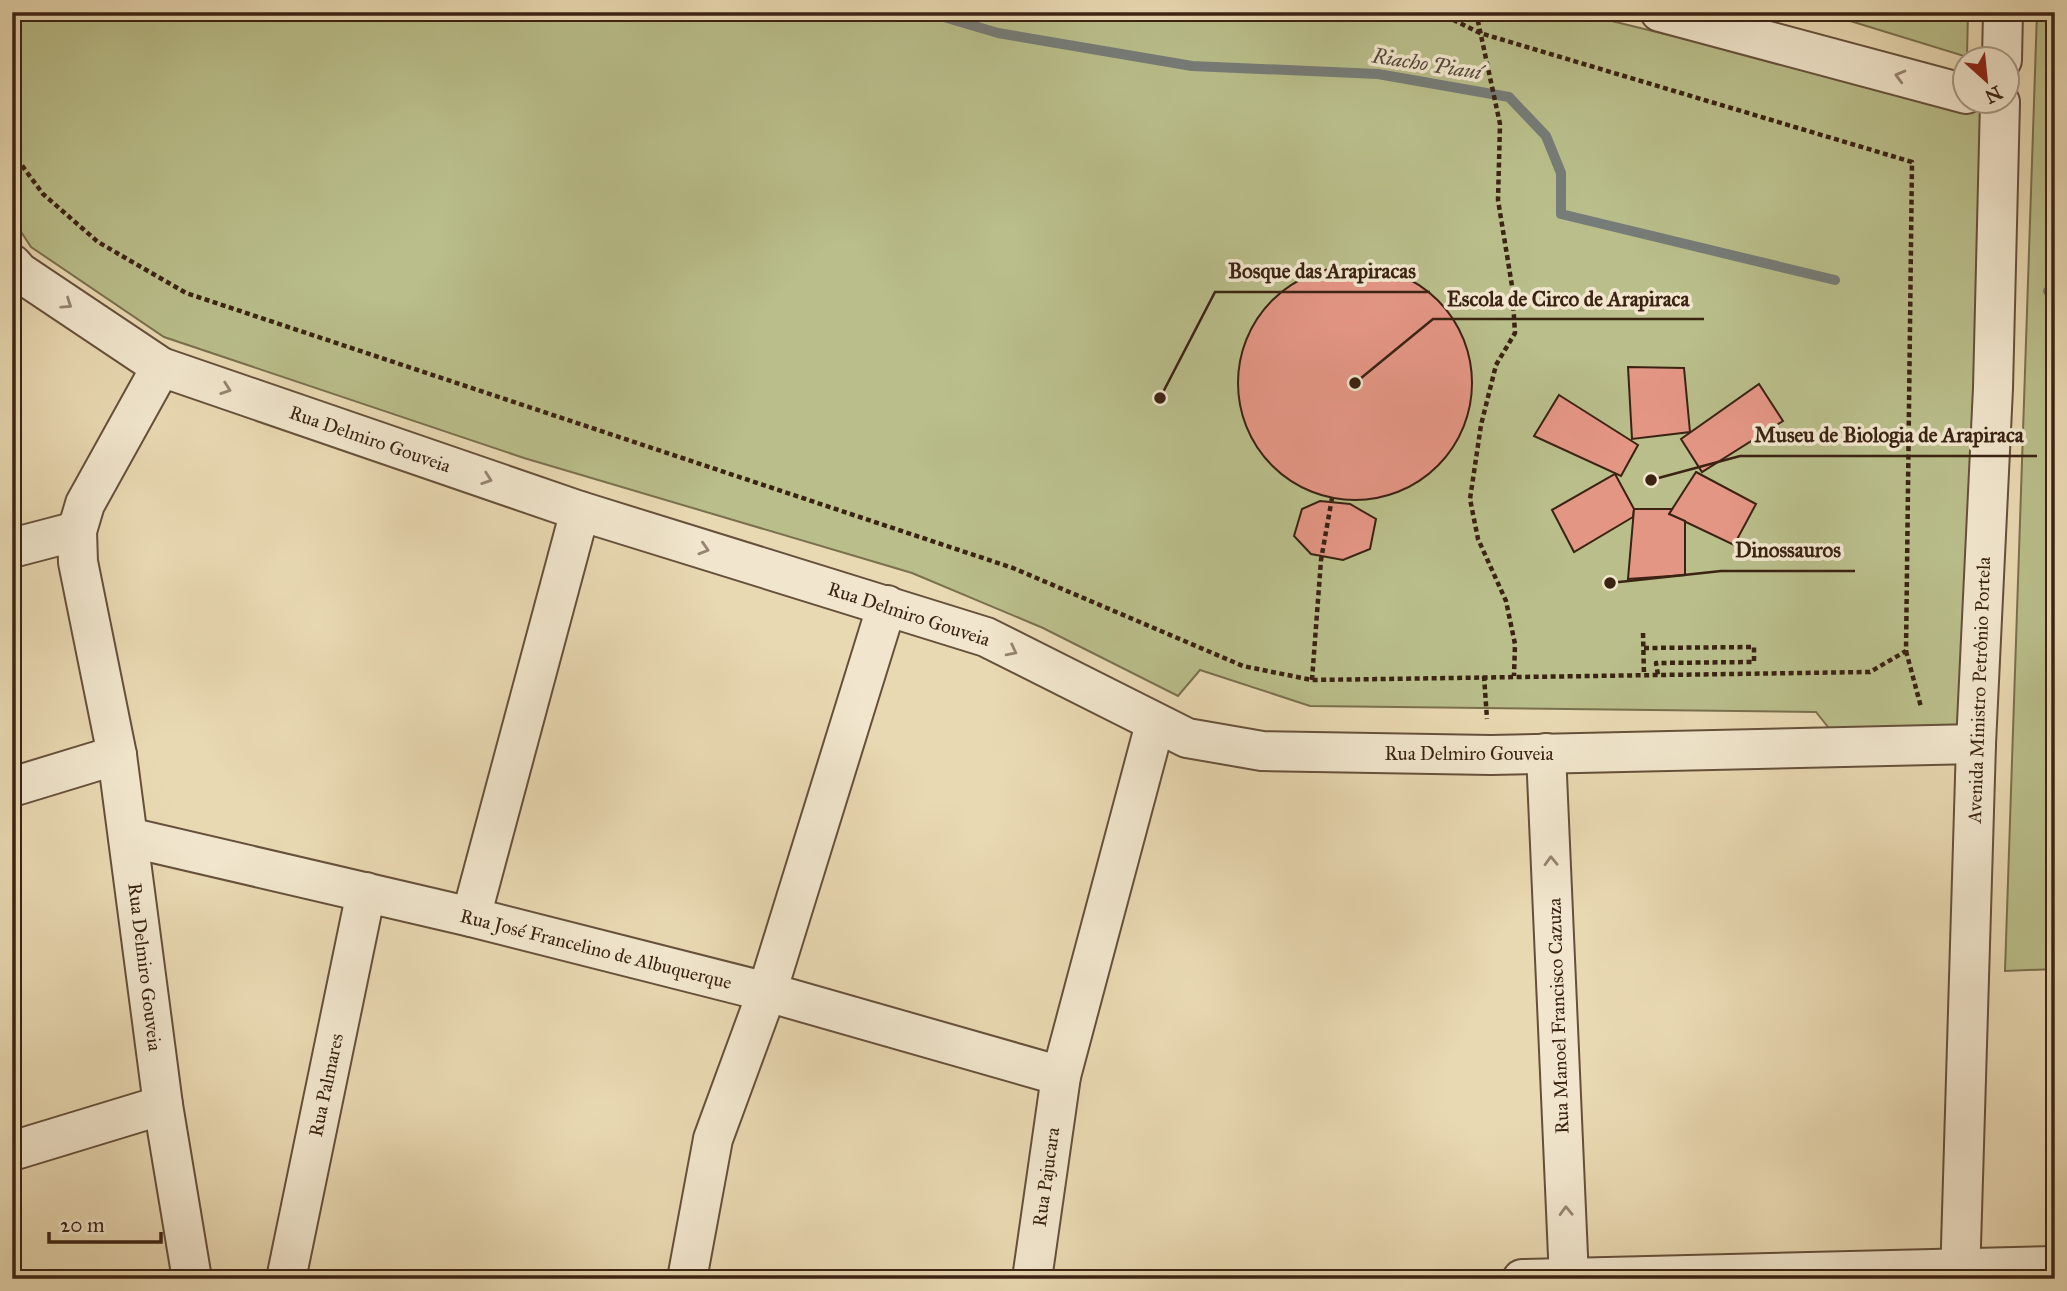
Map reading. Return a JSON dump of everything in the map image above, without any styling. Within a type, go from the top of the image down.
[{"type":"street","points":[[1660,12],[1952,90]]},
{"type":"street","points":[[2002,46],[2003,12]]},
{"type":"street","name":"Avenida Ministro Petrônio Portela","points":[[1960,1273],[1976,744],[1993,388],[1990,116]]},
{"type":"street","name":"Rua Delmiro Gouveia","points":[[14,270],[161,367],[580,511],[986,637],[1187,738],[1262,751],[1546,753],[1976,744]]},
{"type":"street","points":[[12,548],[77,531],[85,504],[161,367]]},
{"type":"street","points":[[471,917],[580,511]]},
{"type":"street","name":"Rua Delmiro Gouveia","points":[[77,531],[78,562],[117,755],[163,1105],[192,1279]]},
{"type":"street","points":[[687,1279],[713,1139],[766,992],[887,605]]},
{"type":"street","name":"Rua Pajucara","points":[[1032,1279],[1061,1076],[1155,724]]},
{"type":"street","name":"Rua Manoel Francisco Cazuza","points":[[1546,753],[1569,1278]]},
{"type":"street","points":[[12,787],[117,755]]},
{"type":"street","name":"Rua José Francelino de Albuquerque","points":[[128,838],[471,917],[766,992],[1061,1076]]},
{"type":"street","name":"Rua Palmares","points":[[286,1279],[366,892]]},
{"type":"street","points":[[12,1151],[163,1105]]},
{"type":"street","points":[[1522,1279],[1960,1273],[2055,1266]]},
{"type":"path","points":[[1437,12],[1480,33],[1912,162],[1906,651],[1931,745]]},
{"type":"path","points":[[1476,12],[1500,124],[1498,200],[1512,286],[1515,333],[1496,365],[1481,425],[1470,499],[1478,539],[1506,601],[1515,644],[1514,676]]},
{"type":"path","points":[[12,152],[43,194],[98,242],[186,293],[1013,568],[1242,666],[1312,680],[1870,672],[1906,651]]},
{"type":"path","points":[[1312,680],[1321,560],[1332,498]]},
{"type":"path","points":[[1643,633],[1644,675]]},
{"type":"path","points":[[1644,648],[1754,647],[1754,662],[1656,663],[1658,675]]},
{"type":"green space","points":[[12,12],[1575,12],[1952,104],[1952,116],[1987,116],[1964,733],[1832,732],[1816,712],[1310,706],[1200,670],[1178,696],[1043,628],[912,573],[524,458],[164,337],[31,247],[12,218]]},
{"type":"green space","points":[[1821,12],[1968,12],[1967,46],[1952,46],[1952,52]]},
{"type":"green space","points":[[2037,12],[2055,12],[2055,969],[2005,971]]},
{"type":"building","points":[[1355,266],[1378,268],[1400,275],[1438,300],[1463,338],[1470,360],[1470,406],[1463,428],[1438,466],[1400,491],[1378,498],[1355,500],[1332,498],[1310,491],[1272,466],[1247,428],[1240,406],[1238,383],[1240,360],[1247,338],[1272,300],[1310,275],[1332,268]]},
{"type":"building","points":[[1628,367],[1684,368],[1690,432],[1632,439]]},
{"type":"building","points":[[1759,384],[1783,421],[1702,472],[1681,439]]},
{"type":"building","points":[[1559,395],[1638,445],[1621,476],[1534,436]]},
{"type":"building","points":[[1696,472],[1756,504],[1734,545],[1669,514]]},
{"type":"building","points":[[1615,474],[1634,509],[1633,517],[1574,552],[1552,510]]},
{"type":"building","points":[[1320,501],[1350,504],[1376,519],[1370,549],[1343,560],[1311,554],[1294,536],[1302,509]]},
{"type":"building","points":[[1634,509],[1672,509],[1669,514],[1685,521],[1685,575],[1628,579]]},
{"type":"waterway","name":"Riacho Piauí","points":[[927,12],[998,33],[1192,66],[1378,74],[1509,97],[1546,136],[1561,173],[1561,214],[1835,280]]},
{"type":"waterway","name":"Riacho Piauí","points":[[2048,291],[2055,293]]},
{"type":"place","name":"Escola de Circo de Arapiraca","points":[[1355,383]]},
{"type":"place","name":"Bosque das Arapiracas","points":[[1160,398]]},
{"type":"place","name":"Museu de Biologia de Arapiraca","points":[[1651,480]]},
{"type":"place","name":"Dinossauros","points":[[1610,583]]}]
